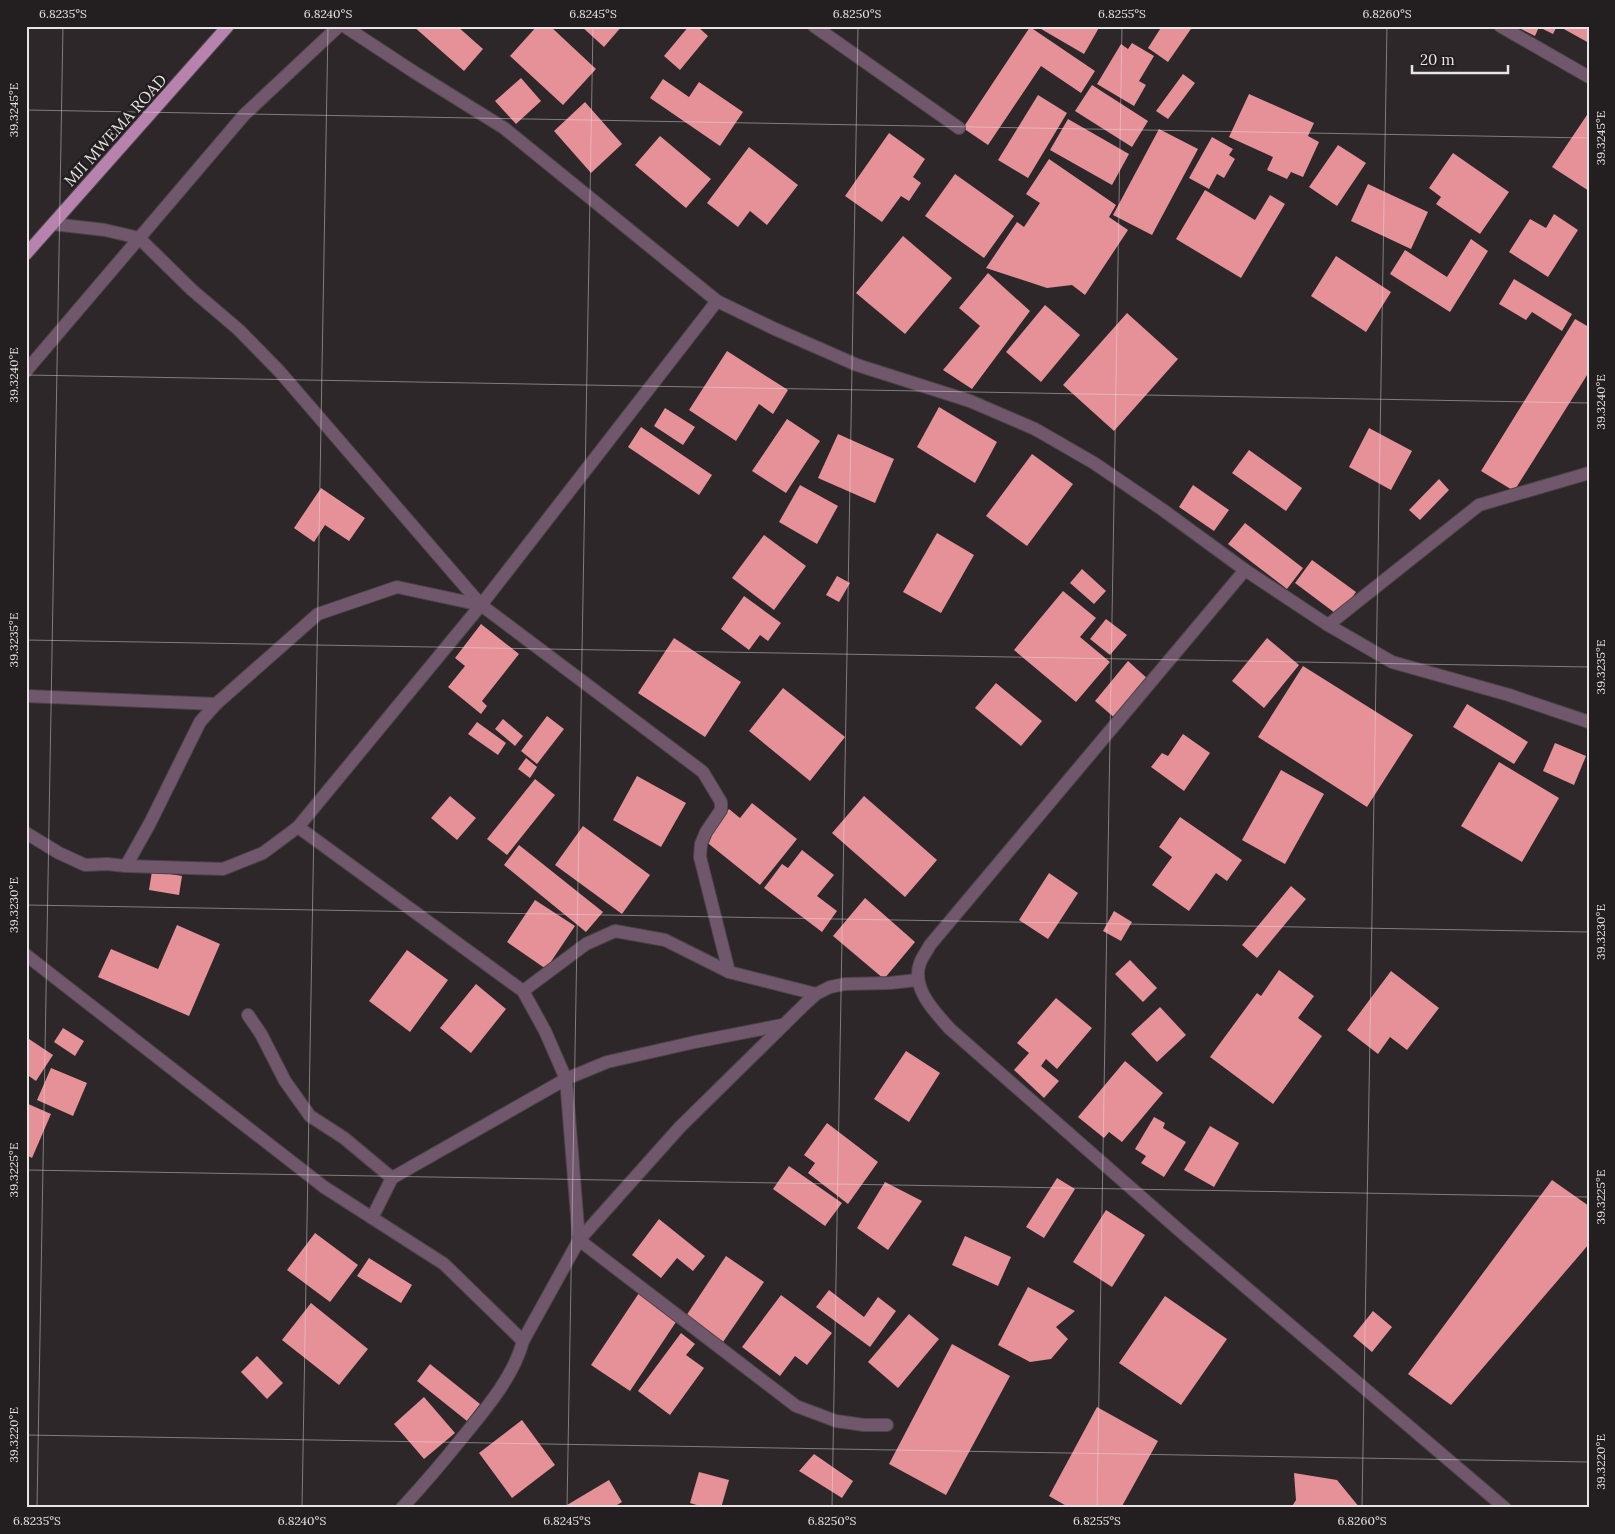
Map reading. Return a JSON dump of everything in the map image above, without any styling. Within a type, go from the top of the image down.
[{"type":"main road","name":"MJI MWEMA ROAD","points":[[26,254],[228,26]]},
{"type":"street","points":[[26,371],[244,115],[339,26]]},
{"type":"street","points":[[344,26],[504,128],[716,302],[858,365],[970,401],[1035,429],[1094,463],[1163,510],[1245,570],[1328,625],[1392,662],[1509,695],[1589,722]]},
{"type":"street","points":[[814,26],[959,128]]},
{"type":"street","points":[[1500,26],[1589,77]]},
{"type":"street","points":[[53,224],[105,230],[139,238],[192,290],[238,330],[280,372],[481,605],[703,772],[721,802],[721,810],[706,832],[701,844],[700,857],[729,972]]},
{"type":"street","points":[[26,833],[85,865],[107,864],[223,869],[263,854],[298,827],[481,605],[716,302]]},
{"type":"street","points":[[1328,625],[1479,506],[1589,473]]},
{"type":"street","points":[[1245,570],[930,945],[920,963],[917,980],[935,1013],[950,1029],[1188,1238],[1505,1508]]},
{"type":"street","points":[[126,866],[150,823],[200,722],[216,704],[318,614],[397,587],[481,605]]},
{"type":"street","points":[[26,696],[216,704]]},
{"type":"street","points":[[298,827],[523,991],[545,1030],[566,1079],[579,1240],[796,1406],[836,1421],[864,1425],[887,1425]]},
{"type":"street","points":[[523,991],[586,944],[615,931],[665,940],[729,972],[816,994]]},
{"type":"street","points":[[26,956],[324,1187],[444,1264],[524,1340]]},
{"type":"street","points":[[402,1508],[489,1405],[520,1355],[524,1340],[579,1240],[680,1127],[758,1052],[782,1025],[816,994],[830,987],[844,984],[917,980]]},
{"type":"street","points":[[248,1015],[261,1034],[285,1080],[310,1116],[344,1138],[392,1178]]},
{"type":"street","points":[[372,1218],[392,1178],[566,1079],[607,1062],[782,1025]]},
{"type":"building","points":[[413,26],[457,26],[483,49],[464,71]]},
{"type":"building","points":[[537,26],[550,26],[596,69],[563,105],[510,56]]},
{"type":"building","points":[[581,26],[622,26],[604,47]]},
{"type":"building","points":[[689,26],[697,26],[708,36],[680,70],[664,56]]},
{"type":"building","points":[[1036,26],[1100,26],[1084,54]]},
{"type":"building","points":[[1162,26],[1193,26],[1168,62],[1148,48]]},
{"type":"building","points":[[1515,26],[1557,26],[1553,34],[1539,27],[1535,36]]},
{"type":"building","points":[[1563,26],[1589,26],[1589,43],[1562,28]]},
{"type":"building","points":[[1030,27],[1095,71],[1081,93],[1041,66],[988,145],[963,128]]},
{"type":"building","points":[[1132,43],[1154,56],[1139,81],[1146,85],[1134,106],[1097,84],[1121,44],[1128,49]]},
{"type":"building","points":[[1183,74],[1195,83],[1168,119],[1156,111]]},
{"type":"building","points":[[521,78],[541,101],[516,124],[495,101]]},
{"type":"building","points":[[663,79],[689,97],[699,82],[743,112],[720,146],[650,98]]},
{"type":"building","points":[[1092,85],[1148,121],[1132,147],[1075,111]]},
{"type":"building","points":[[1249,94],[1314,123],[1308,136],[1319,142],[1303,177],[1291,172],[1287,179],[1267,170],[1273,157],[1229,137]]},
{"type":"building","points":[[1038,95],[1067,113],[1028,178],[998,160]]},
{"type":"building","points":[[585,102],[622,144],[591,173],[554,131]]},
{"type":"building","points":[[1589,112],[1589,191],[1552,167]]},
{"type":"building","points":[[1068,119],[1129,154],[1112,185],[1050,150]]},
{"type":"building","points":[[1159,129],[1198,149],[1152,235],[1113,215]]},
{"type":"building","points":[[889,133],[925,159],[913,177],[921,183],[909,201],[901,196],[882,222],[845,196]]},
{"type":"building","points":[[660,136],[711,179],[686,208],[635,165]]},
{"type":"building","points":[[1212,137],[1233,149],[1229,155],[1235,159],[1224,178],[1217,174],[1209,189],[1189,178]]},
{"type":"building","points":[[1338,145],[1366,163],[1337,206],[1309,187]]},
{"type":"building","points":[[749,147],[798,185],[767,225],[750,211],[738,227],[707,203]]},
{"type":"building","points":[[1453,153],[1509,192],[1480,234],[1436,204],[1441,197],[1429,188]]},
{"type":"building","points":[[1049,159],[1116,205],[1109,217],[1128,230],[1085,295],[1072,285],[1047,288],[986,268],[1017,222],[1024,227],[1040,203],[1026,194]]},
{"type":"building","points":[[955,174],[1014,216],[984,258],[925,216]]},
{"type":"building","points":[[1368,184],[1428,212],[1411,249],[1351,221]]},
{"type":"building","points":[[1205,190],[1255,220],[1270,195],[1285,204],[1241,278],[1176,239]]},
{"type":"building","points":[[1554,214],[1578,230],[1548,277],[1509,252],[1530,219],[1546,228]]},
{"type":"building","points":[[903,236],[952,278],[905,334],[856,293]]},
{"type":"building","points":[[1471,239],[1488,251],[1450,312],[1390,274],[1405,250],[1447,277]]},
{"type":"building","points":[[1336,256],[1391,292],[1366,332],[1311,296]]},
{"type":"building","points":[[988,273],[1030,311],[972,389],[943,370],[980,326],[959,308]]},
{"type":"building","points":[[1514,279],[1572,314],[1562,331],[1532,312],[1526,320],[1499,304]]},
{"type":"building","points":[[1045,305],[1080,335],[1041,382],[1006,352]]},
{"type":"building","points":[[1127,313],[1178,359],[1114,431],[1063,385]]},
{"type":"building","points":[[1575,319],[1589,327],[1589,372],[1514,491],[1481,471]]},
{"type":"building","points":[[727,351],[788,390],[773,414],[759,404],[736,441],[689,410]]},
{"type":"building","points":[[939,407],[997,442],[975,483],[917,447]]},
{"type":"building","points":[[665,408],[695,427],[683,445],[654,426]]},
{"type":"building","points":[[787,419],[820,441],[786,493],[752,471]]},
{"type":"building","points":[[641,427],[712,475],[699,495],[628,447]]},
{"type":"building","points":[[1369,428],[1412,451],[1391,490],[1349,467]]},
{"type":"building","points":[[838,434],[894,459],[875,503],[818,478]]},
{"type":"building","points":[[1249,450],[1302,488],[1286,511],[1232,473]]},
{"type":"building","points":[[1032,454],[1073,484],[1027,546],[986,516]]},
{"type":"building","points":[[1439,479],[1449,490],[1420,520],[1409,510]]},
{"type":"building","points":[[800,485],[838,506],[817,544],[779,522]]},
{"type":"building","points":[[1193,485],[1229,510],[1214,531],[1179,507]]},
{"type":"building","points":[[321,488],[365,518],[349,541],[325,525],[314,542],[294,528]]},
{"type":"building","points":[[1245,523],[1303,568],[1287,589],[1228,544]]},
{"type":"building","points":[[937,533],[974,555],[941,613],[903,592]]},
{"type":"building","points":[[764,535],[806,566],[774,610],[732,578]]},
{"type":"building","points":[[1312,560],[1356,592],[1339,616],[1295,583]]},
{"type":"building","points":[[1082,569],[1106,591],[1094,604],[1070,583]]},
{"type":"building","points":[[837,576],[850,583],[839,602],[826,595]]},
{"type":"building","points":[[1063,591],[1096,618],[1080,637],[1110,662],[1076,702],[1014,650]]},
{"type":"building","points":[[744,596],[781,623],[768,641],[760,635],[749,650],[721,629]]},
{"type":"building","points":[[1106,619],[1127,635],[1110,655],[1090,639]]},
{"type":"building","points":[[481,624],[519,654],[482,701],[487,706],[481,714],[448,687],[465,666],[455,658]]},
{"type":"building","points":[[674,638],[741,682],[705,737],[638,693]]},
{"type":"building","points":[[1267,638],[1299,665],[1264,708],[1232,681]]},
{"type":"building","points":[[1128,661],[1149,680],[1116,719],[1095,701]]},
{"type":"building","points":[[1303,666],[1413,735],[1367,807],[1258,737]]},
{"type":"building","points":[[996,683],[1042,721],[1021,746],[975,708]]},
{"type":"building","points":[[783,688],[845,737],[810,781],[749,731]]},
{"type":"building","points":[[1467,704],[1528,742],[1514,764],[1453,727]]},
{"type":"building","points":[[547,716],[564,729],[537,764],[521,751]]},
{"type":"building","points":[[503,719],[523,736],[515,746],[495,729]]},
{"type":"building","points":[[477,722],[506,743],[498,755],[468,734]]},
{"type":"building","points":[[1183,734],[1210,753],[1184,791],[1151,767],[1162,753],[1168,756]]},
{"type":"building","points":[[1555,743],[1586,756],[1574,785],[1543,771]]},
{"type":"building","points":[[526,758],[537,767],[530,778],[518,769]]},
{"type":"building","points":[[1499,762],[1559,798],[1522,862],[1461,826]]},
{"type":"building","points":[[1281,770],[1324,794],[1285,864],[1242,840]]},
{"type":"building","points":[[637,776],[686,803],[661,847],[613,820]]},
{"type":"building","points":[[535,779],[555,795],[507,855],[487,839]]},
{"type":"building","points":[[450,796],[476,818],[457,840],[431,818]]},
{"type":"building","points":[[864,796],[937,860],[905,897],[832,833]]},
{"type":"building","points":[[752,803],[797,839],[760,885],[704,840],[729,809],[740,818]]},
{"type":"building","points":[[1180,817],[1242,860],[1227,881],[1216,873],[1189,911],[1152,885],[1172,857],[1159,847]]},
{"type":"building","points":[[583,826],[650,875],[622,914],[555,865]]},
{"type":"building","points":[[519,845],[603,912],[586,932],[504,865]]},
{"type":"building","points":[[802,850],[834,875],[817,896],[837,911],[822,932],[764,888],[782,864],[788,868]]},
{"type":"building","points":[[152,871],[182,876],[179,895],[149,890]]},
{"type":"building","points":[[1049,873],[1078,893],[1048,939],[1019,920]]},
{"type":"building","points":[[1291,886],[1306,899],[1257,958],[1242,945]]},
{"type":"building","points":[[865,898],[915,942],[884,979],[833,936]]},
{"type":"building","points":[[535,900],[575,926],[546,969],[507,942]]},
{"type":"building","points":[[1114,911],[1132,922],[1121,941],[1103,931]]},
{"type":"building","points":[[177,925],[220,944],[189,1016],[98,977],[111,949],[158,969]]},
{"type":"building","points":[[407,950],[448,980],[410,1032],[369,1001]]},
{"type":"building","points":[[1130,960],[1157,988],[1143,1002],[1115,974]]},
{"type":"building","points":[[1279,970],[1314,996],[1298,1018],[1322,1036],[1273,1104],[1210,1057],[1257,993],[1261,996]]},
{"type":"building","points":[[1391,971],[1439,1008],[1407,1050],[1390,1037],[1378,1054],[1347,1030]]},
{"type":"building","points":[[476,984],[506,1009],[471,1053],[440,1028]]},
{"type":"building","points":[[1056,998],[1092,1028],[1057,1069],[1046,1059],[1041,1066],[1059,1081],[1044,1098],[1014,1070],[1029,1053],[1017,1043]]},
{"type":"building","points":[[1160,1007],[1186,1035],[1157,1062],[1131,1034]]},
{"type":"building","points":[[63,1028],[84,1041],[75,1056],[54,1042]]},
{"type":"building","points":[[26,1037],[53,1055],[36,1081],[26,1074]]},
{"type":"building","points":[[906,1051],[940,1073],[909,1122],[874,1099]]},
{"type":"building","points":[[1125,1061],[1163,1093],[1122,1142],[1109,1132],[1104,1138],[1078,1117]]},
{"type":"building","points":[[51,1068],[87,1083],[73,1116],[37,1100]]},
{"type":"building","points":[[26,1103],[51,1114],[32,1158],[26,1155]]},
{"type":"building","points":[[1154,1117],[1165,1123],[1163,1128],[1186,1142],[1164,1177],[1141,1163],[1146,1156],[1135,1149]]},
{"type":"building","points":[[827,1123],[878,1162],[848,1204],[808,1173],[815,1163],[804,1155]]},
{"type":"building","points":[[1210,1126],[1239,1143],[1214,1187],[1184,1170]]},
{"type":"building","points":[[789,1166],[842,1203],[825,1226],[773,1189]]},
{"type":"building","points":[[1057,1178],[1075,1189],[1044,1238],[1026,1227]]},
{"type":"building","points":[[1552,1180],[1589,1206],[1589,1244],[1451,1405],[1408,1374]]},
{"type":"building","points":[[885,1182],[922,1201],[888,1250],[857,1228]]},
{"type":"building","points":[[1106,1210],[1145,1235],[1112,1287],[1073,1262]]},
{"type":"building","points":[[659,1219],[705,1256],[693,1271],[677,1258],[661,1278],[632,1255]]},
{"type":"building","points":[[315,1233],[358,1265],[330,1302],[287,1270]]},
{"type":"building","points":[[965,1236],[1011,1257],[998,1286],[952,1265]]},
{"type":"building","points":[[726,1256],[764,1282],[723,1342],[686,1316]]},
{"type":"building","points":[[369,1258],[412,1285],[401,1303],[357,1276]]},
{"type":"building","points":[[1028,1287],[1075,1311],[1056,1327],[1068,1339],[1051,1359],[1030,1362],[998,1345]]},
{"type":"building","points":[[829,1290],[864,1317],[878,1297],[896,1311],[870,1347],[816,1307]]},
{"type":"building","points":[[639,1293],[678,1319],[630,1391],[591,1365]]},
{"type":"building","points":[[781,1295],[832,1333],[807,1365],[795,1356],[780,1376],[742,1347]]},
{"type":"building","points":[[1165,1296],[1227,1339],[1181,1405],[1119,1363]]},
{"type":"building","points":[[311,1303],[368,1349],[339,1385],[282,1340]]},
{"type":"building","points":[[1373,1311],[1392,1327],[1372,1352],[1353,1336]]},
{"type":"building","points":[[909,1314],[939,1339],[898,1388],[868,1362]]},
{"type":"building","points":[[681,1333],[695,1344],[686,1355],[704,1368],[670,1415],[638,1391]]},
{"type":"building","points":[[952,1344],[1010,1376],[946,1495],[889,1464]]},
{"type":"building","points":[[257,1356],[283,1383],[267,1399],[241,1372]]},
{"type":"building","points":[[430,1364],[480,1404],[467,1421],[417,1381]]},
{"type":"building","points":[[424,1397],[455,1433],[424,1459],[394,1424]]},
{"type":"building","points":[[1097,1407],[1158,1441],[1121,1508],[1070,1508],[1049,1496]]},
{"type":"building","points":[[522,1420],[555,1465],[512,1498],[479,1453]]},
{"type":"building","points":[[814,1454],[853,1481],[842,1498],[799,1471]]},
{"type":"building","points":[[699,1472],[729,1480],[721,1508],[707,1508],[690,1503]]},
{"type":"building","points":[[1294,1473],[1337,1480],[1360,1508],[1291,1508],[1296,1500]]},
{"type":"building","points":[[609,1480],[622,1502],[612,1508],[562,1508]]}]
